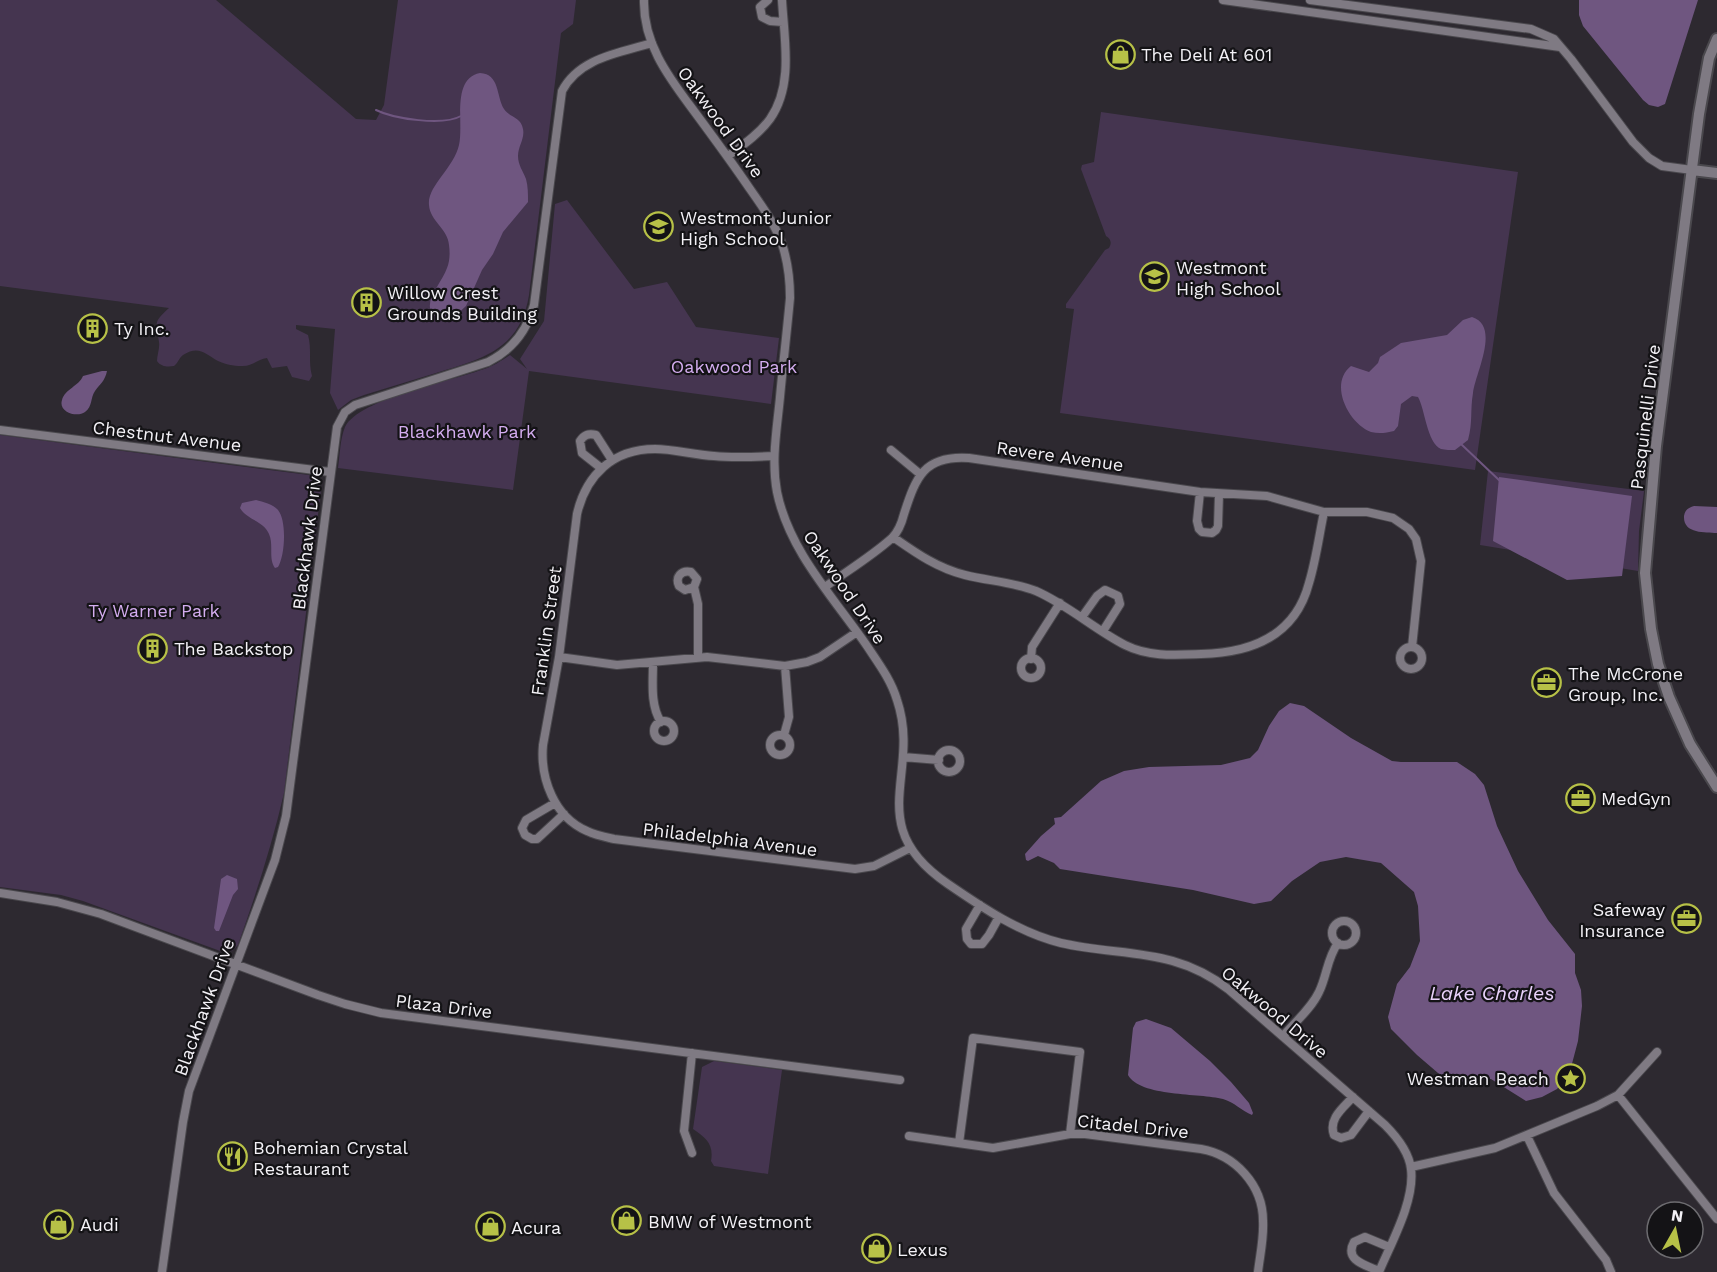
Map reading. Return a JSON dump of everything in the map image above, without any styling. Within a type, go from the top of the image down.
[{"type":"street","name":"Oakwood Drive","points":[[644,0],[645,21],[657,56],[676,87],[728,156],[776,230],[783,246],[789,273],[790,298],[774,456],[777,490],[796,546],[885,673],[895,694],[902,717],[903,757],[899,809],[910,848],[934,874],[1021,929],[1061,943],[1157,956],[1186,964],[1219,981],[1397,1137],[1411,1167]]},
{"type":"street","points":[[768,0],[760,7],[762,17],[770,21],[783,22]]},
{"type":"street","points":[[728,156],[762,128],[778,107],[785,82],[782,0]]},
{"type":"street","points":[[1223,0],[1560,47]]},
{"type":"street","points":[[1310,0],[1531,29],[1554,39],[1639,150],[1662,166],[1717,173]]},
{"type":"street","name":"Pasquinelli Drive","points":[[1717,39],[1709,58],[1702,93],[1656,446],[1645,573],[1652,638],[1668,697],[1690,744],[1717,787]]},
{"type":"street","name":"Blackhawk Drive","points":[[162,1272],[185,1109],[195,1074],[275,860],[286,816],[337,427],[349,408],[488,362],[499,357],[515,343],[527,324],[534,305],[562,91],[575,72],[586,64],[652,43]]},
{"type":"street","name":"Chestnut Avenue","points":[[0,430],[330,472]]},
{"type":"street","points":[[601,468],[582,453],[580,441],[586,434],[596,435],[612,460]]},
{"type":"street","name":"Franklin Street","points":[[555,803],[544,778],[542,756],[559,657],[577,514],[582,496],[601,468],[612,460],[635,452],[654,449],[728,458],[774,456]]},
{"type":"street","points":[[825,587],[893,537],[902,520],[914,483],[920,474],[891,450]]},
{"type":"street","name":"Revere Avenue","points":[[920,474],[943,460],[969,458],[1200,492],[1267,496],[1324,512],[1377,513],[1393,518],[1408,529],[1416,539],[1421,561],[1412,646]]},
{"type":"street","points":[[1200,492],[1198,526],[1202,532],[1207,533],[1216,530],[1218,526],[1219,494]]},
{"type":"street","points":[[893,537],[940,567],[968,576],[1015,584],[1060,603],[1125,645],[1158,655],[1230,653],[1247,649],[1269,638],[1290,620],[1307,591],[1324,512]]},
{"type":"street","points":[[694,587],[698,604],[698,657]]},
{"type":"street","points":[[1082,617],[1097,596],[1105,590],[1118,596],[1120,604],[1103,631]]},
{"type":"street","points":[[1031,659],[1032,647],[1060,603]]},
{"type":"street","points":[[559,657],[617,665],[698,657],[785,666],[820,657],[857,632]]},
{"type":"street","points":[[653,663],[654,702],[661,722]]},
{"type":"street","points":[[784,735],[789,717],[785,666]]},
{"type":"street","points":[[903,757],[939,760]]},
{"type":"street","points":[[555,803],[526,820],[522,828],[525,835],[537,839],[564,814]]},
{"type":"street","name":"Philadelphia Avenue","points":[[555,803],[571,821],[586,831],[614,839],[845,869],[874,866],[910,848]]},
{"type":"street","name":"Plaza Drive","points":[[0,893],[79,907],[336,1001],[381,1013],[900,1080]]},
{"type":"street","points":[[980,905],[966,929],[967,939],[971,944],[982,944],[999,917]]},
{"type":"street","points":[[1283,1036],[1313,1002],[1324,978],[1332,951],[1338,943]]},
{"type":"street","points":[[959,1143],[973,1038],[1080,1052],[1070,1134]]},
{"type":"street","points":[[1389,1247],[1365,1237],[1354,1242],[1351,1253],[1354,1260],[1379,1272],[1407,1203],[1411,1167],[1484,1152],[1527,1136],[1618,1095],[1657,1052]]},
{"type":"street","points":[[692,1053],[684,1131],[692,1153]]},
{"type":"street","points":[[1618,1095],[1717,1219]]},
{"type":"street","points":[[1353,1097],[1334,1119],[1332,1127],[1334,1135],[1341,1138],[1351,1135],[1369,1111]]},
{"type":"street","name":"Citadel Drive","points":[[909,1136],[993,1148],[1070,1134],[1085,1134],[1218,1152],[1233,1162],[1252,1183],[1260,1201],[1264,1218],[1258,1272]]},
{"type":"street","points":[[1527,1136],[1554,1193],[1606,1260],[1611,1272]]},
{"type":"green space","points":[[0,0],[216,0],[356,119],[376,120],[384,105],[398,0],[576,0],[573,24],[561,33],[529,295],[517,328],[508,340],[483,357],[364,395],[351,400],[338,410],[330,393],[335,329],[296,325],[296,329],[308,335],[312,376],[309,381],[292,377],[287,366],[272,368],[267,358],[245,366],[235,366],[220,362],[205,353],[193,351],[182,356],[174,366],[167,366],[157,361],[159,344],[157,323],[169,308],[0,286]]},
{"type":"green space","points":[[1101,112],[1518,172],[1475,470],[1060,413],[1074,309],[1066,308],[1066,304],[1110,244],[1081,169],[1082,165],[1094,162]]},
{"type":"green space","points":[[567,200],[634,289],[667,282],[696,327],[779,338],[771,404],[529,371],[513,490],[338,468],[345,427],[354,417],[368,408],[407,392],[485,369],[510,355],[527,369],[520,359],[544,321],[555,204]]},
{"type":"green space","name":"Ty Warner Park","points":[[0,435],[309,475],[319,483],[321,490],[284,793],[257,888],[238,945],[232,951],[223,952],[83,901],[61,895],[0,887]]},
{"type":"green space","points":[[1488,471],[1644,491],[1639,531],[1638,571],[1480,545]]},
{"type":"green space","points":[[714,1061],[782,1070],[768,1174],[714,1166],[708,1142],[693,1129],[702,1067]]},
{"type":"water","points":[[1579,0],[1698,0],[1665,104],[1658,107],[1649,105],[1643,100],[1583,26],[1579,15]]},
{"type":"water","points":[[480,73],[491,77],[504,109],[522,125],[523,136],[518,159],[527,182],[528,202],[503,232],[466,306],[453,318],[443,321],[435,316],[430,304],[450,256],[446,234],[430,211],[430,198],[459,145],[460,103],[465,84],[471,77]]},
{"type":"water","points":[[1472,317],[1480,322],[1485,330],[1486,340],[1473,393],[1468,440],[1455,450],[1441,449],[1436,446],[1429,433],[1418,397],[1412,396],[1401,404],[1398,426],[1394,431],[1371,432],[1355,421],[1341,393],[1344,374],[1351,366],[1369,372],[1378,363],[1380,357],[1401,343],[1447,335],[1463,320]]},
{"type":"water","points":[[107,371],[104,380],[93,394],[88,410],[82,414],[65,411],[62,400],[66,393],[83,376]]},
{"type":"water","points":[[1499,477],[1632,496],[1622,576],[1567,580],[1493,541]]},
{"type":"water","points":[[256,500],[268,503],[278,510],[283,522],[283,547],[280,562],[275,568],[267,530],[240,508],[242,503]]},
{"type":"water","points":[[1694,506],[1717,507],[1717,533],[1696,531],[1687,526],[1684,514]]},
{"type":"water","name":"Lake Charles","points":[[1290,703],[1304,706],[1351,738],[1392,761],[1457,762],[1475,774],[1484,785],[1497,826],[1518,871],[1548,920],[1575,954],[1575,973],[1581,990],[1582,1006],[1578,1041],[1569,1075],[1557,1089],[1542,1097],[1526,1101],[1491,1079],[1458,1082],[1445,1079],[1391,1029],[1388,1017],[1397,984],[1410,967],[1420,941],[1418,906],[1414,892],[1381,863],[1346,857],[1320,862],[1292,881],[1271,901],[1254,904],[1193,890],[1060,869],[1054,863],[1038,856],[1026,860],[1025,854],[1055,824],[1054,818],[1061,817],[1101,781],[1124,771],[1149,767],[1221,765],[1250,758],[1258,750],[1279,711]]},
{"type":"water","points":[[227,875],[237,879],[238,889],[233,895],[219,931],[216,931],[214,928],[221,879]]},
{"type":"water","points":[[1146,1019],[1171,1028],[1210,1061],[1249,1103],[1252,1115],[1223,1099],[1157,1091],[1135,1082],[1128,1075],[1133,1028],[1136,1022]]},
{"type":"waterway","points":[[376,110],[394,116],[431,121],[443,121],[461,116]]},
{"type":"waterway","points":[[1461,444],[1500,481]]},
{"type":"place","name":"The Deli At 601","points":[[1120,54]]},
{"type":"place","name":"Westmont Junior High School","points":[[659,227]]},
{"type":"place","name":"Westmont High School","points":[[1155,277]]},
{"type":"place","name":"Willow Crest Grounds Building","points":[[366,302]]},
{"type":"place","name":"Ty Inc.","points":[[93,328]]},
{"type":"place","name":"The Backstop","points":[[153,648]]},
{"type":"place","name":"The McCrone Group, Inc.","points":[[1547,683]]},
{"type":"place","name":"MedGyn","points":[[1580,798]]},
{"type":"place","name":"Safeway Insurance","points":[[1686,919]]},
{"type":"place","name":"Westman Beach","points":[[1570,1078]]},
{"type":"place","name":"Bohemian Crystal Restaurant","points":[[232,1157]]},
{"type":"place","name":"BMW of Westmont","points":[[627,1221]]},
{"type":"place","name":"Audi","points":[[59,1224]]},
{"type":"place","name":"Acura","points":[[490,1227]]},
{"type":"place","name":"Lexus","points":[[876,1249]]},
{"type":"park label","name":"Oakwood Park","points":[[734,366]]},
{"type":"park label","name":"Blackhawk Park","points":[[467,431]]}]
